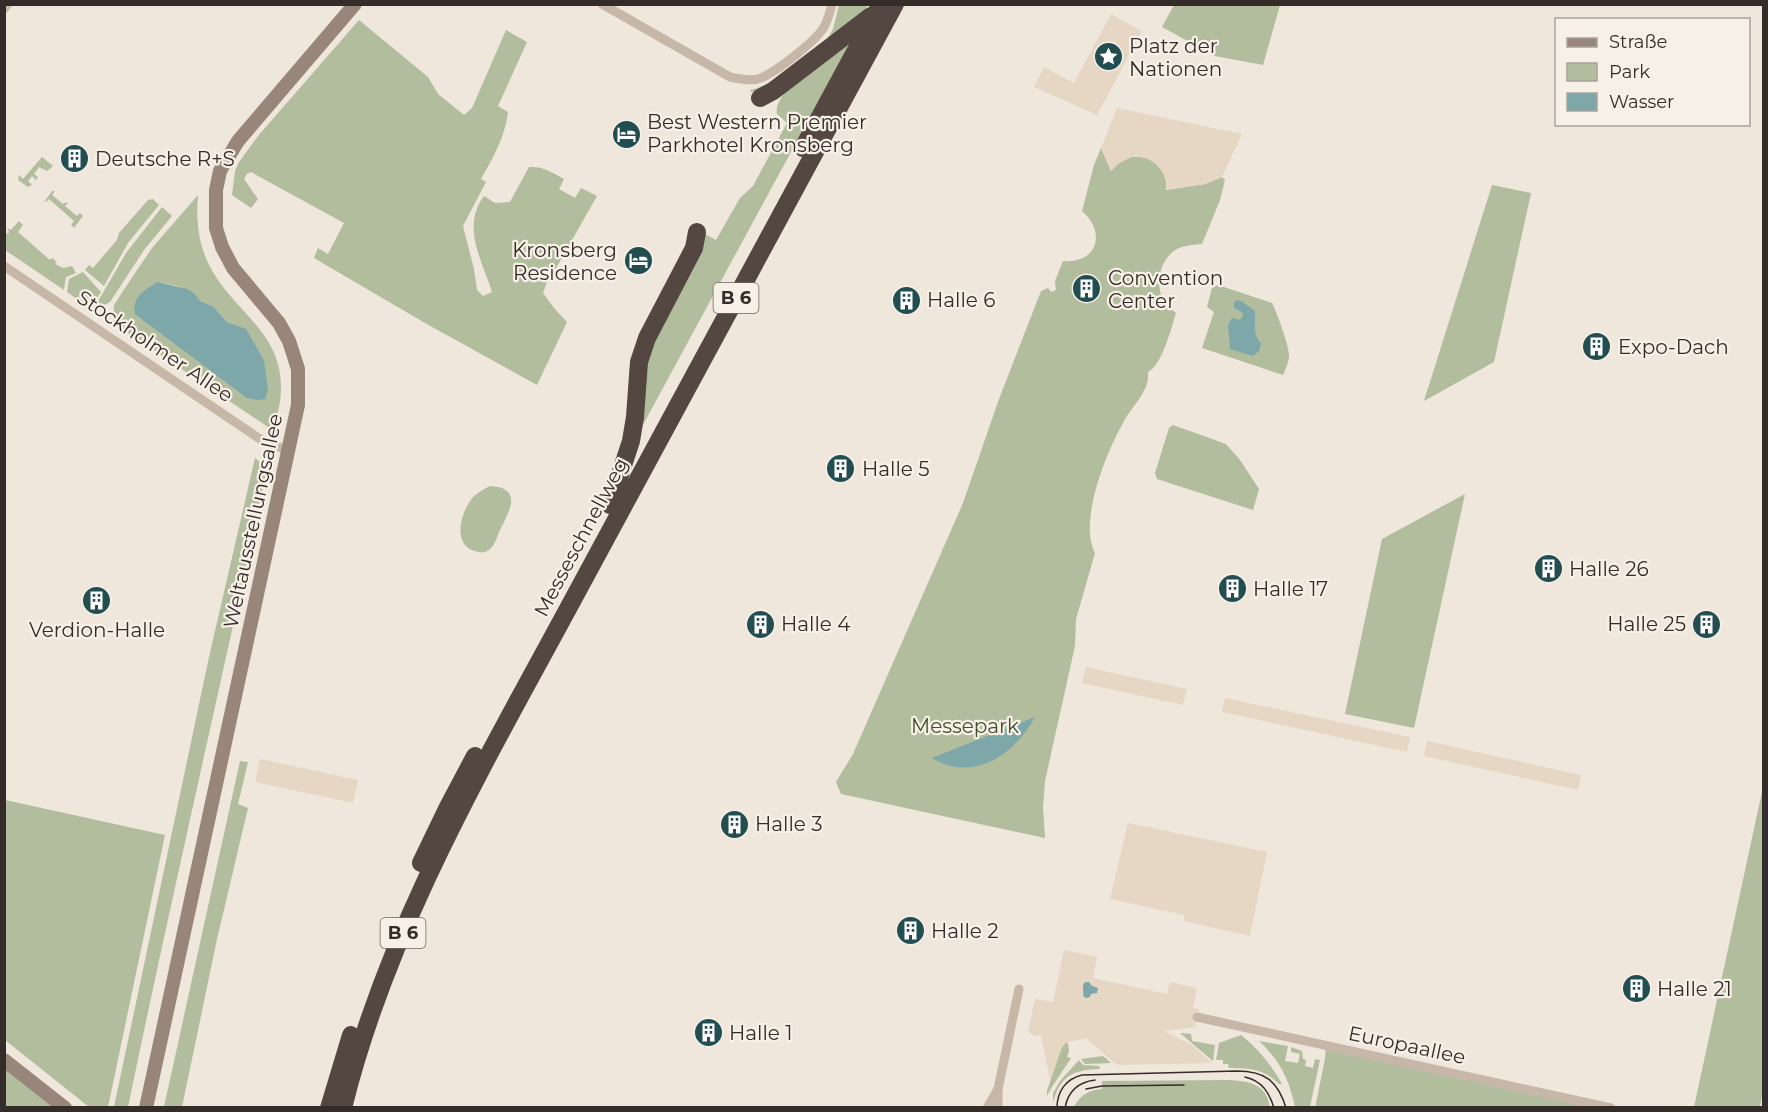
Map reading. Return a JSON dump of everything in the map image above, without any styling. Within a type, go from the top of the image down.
[{"type":"highway","name":"Messeschnellweg","points":[[342,1107],[389,967],[435,863],[518,703],[895,4]]},
{"type":"highway","name":"Messeschnellweg","points":[[329,1107],[354,1026],[374,973],[414,878],[448,807],[879,8]]},
{"type":"highway","points":[[760,98],[773,91],[879,8]]},
{"type":"highway","points":[[610,505],[631,441],[639,362],[646,338],[694,248],[697,232]]},
{"type":"main road","name":"Weltausstellungsallee","points":[[146,1107],[298,405],[298,369],[289,341],[279,323],[233,268],[222,247],[216,228],[216,190],[220,171],[238,141],[355,4]]},
{"type":"main road","points":[[4,1060],[65,1107]]},
{"type":"street","points":[[4,9],[8,4]]},
{"type":"street","points":[[603,4],[730,76],[743,80],[758,79],[772,72],[811,43],[824,28],[832,4]]},
{"type":"street","name":"Stockholmer Allee","points":[[4,266],[266,444],[288,450]]},
{"type":"street","points":[[998,1107],[998,1089],[1019,989]]},
{"type":"street","name":"Europaallee","points":[[1197,1017],[1611,1107]]},
{"type":"street","points":[[987,1107],[998,1089]]},
{"type":"green space","points":[[839,5],[868,5],[851,27],[818,55],[774,84],[751,92],[750,90],[770,82],[792,68],[828,38],[833,29]]},
{"type":"green space","points":[[1174,5],[1280,5],[1263,65],[1215,56],[1162,27]]},
{"type":"green space","points":[[359,20],[428,77],[438,94],[464,115],[472,108],[506,30],[527,42],[498,106],[508,112],[501,139],[481,179],[486,182],[463,226],[477,290],[483,296],[492,292],[476,244],[474,220],[477,208],[484,196],[495,203],[510,202],[529,167],[534,167],[548,170],[564,179],[559,189],[575,198],[581,188],[597,196],[555,270],[550,273],[543,293],[567,322],[537,385],[314,258],[318,248],[328,254],[344,223],[251,172],[244,179],[258,199],[251,208],[232,195],[235,171],[239,162],[258,136]]},
{"type":"green space","points":[[849,42],[638,434],[643,365],[701,232],[716,240],[740,198],[753,186],[787,123],[777,114],[778,104],[784,94],[804,74]]},
{"type":"green space","name":"Messepark","points":[[1101,148],[1111,171],[1120,162],[1132,157],[1152,161],[1165,176],[1166,190],[1205,184],[1222,177],[1225,180],[1220,200],[1202,244],[1177,249],[1169,255],[1162,266],[1159,279],[1161,293],[1166,303],[1176,313],[1162,354],[1148,372],[1144,392],[1117,434],[1097,486],[1090,523],[1095,553],[1076,619],[1075,646],[1045,781],[1043,807],[1045,838],[841,794],[836,782],[853,754],[963,503],[999,399],[1041,291],[1048,288],[1051,292],[1056,290],[1055,281],[1063,261],[1084,258],[1095,245],[1094,229],[1082,211]]},
{"type":"green space","points":[[42,157],[53,166],[47,171],[39,167],[34,174],[38,177],[36,180],[32,176],[28,181],[32,185],[28,187],[18,180],[19,175],[23,179]]},
{"type":"green space","points":[[1492,185],[1531,193],[1494,362],[1424,401]]},
{"type":"green space","points":[[52,191],[55,191],[52,195],[63,204],[68,203],[65,206],[77,216],[80,213],[83,216],[74,228],[71,225],[74,221],[49,199],[45,201]]},
{"type":"green space","points":[[198,195],[198,230],[208,263],[231,297],[268,341],[276,358],[281,378],[280,402],[276,420],[271,428],[113,323],[114,305],[152,248]],"holes":[[[158,282],[194,293],[198,300],[213,306],[227,322],[246,330],[264,360]]]},
{"type":"green space","points":[[153,199],[159,205],[128,243],[104,286],[85,270],[89,265],[93,268],[117,240],[119,233],[148,200]]},
{"type":"green space","points":[[162,207],[172,216],[144,250],[110,302],[94,311],[126,253]]},
{"type":"green space","points":[[19,221],[23,225],[18,232],[50,260],[52,258],[57,262],[55,264],[63,268],[72,266],[76,273],[66,277],[64,290],[5,250],[5,232],[8,234],[7,228],[11,230]]},
{"type":"green space","points":[[83,272],[101,292],[90,308],[67,292],[69,279]]},
{"type":"green space","points":[[1218,285],[1272,303],[1289,352],[1283,375],[1202,348],[1214,312],[1207,307],[1212,288]]},
{"type":"green space","points":[[1173,425],[1226,444],[1240,460],[1259,489],[1253,510],[1157,479],[1155,473],[1169,428]]},
{"type":"green space","points":[[255,458],[267,468],[250,548],[128,1107],[114,1107],[209,657]]},
{"type":"green space","points":[[490,486],[507,491],[511,501],[510,508],[493,546],[486,552],[479,552],[463,542],[462,518],[474,496]]},
{"type":"green space","points":[[1465,494],[1414,728],[1345,714],[1382,539]]},
{"type":"green space","points":[[240,761],[248,762],[238,804],[248,808],[217,939],[182,1107],[164,1107]]},
{"type":"green space","points":[[1763,787],[1763,1091],[1760,1107],[1694,1107]]},
{"type":"green space","points":[[5,800],[165,835],[108,1107],[89,1107],[5,1040]]},
{"type":"green space","points":[[1180,1033],[1191,1034],[1192,1041],[1215,1045],[1213,1061]]},
{"type":"green space","points":[[1241,1035],[1264,1057],[1282,1084],[1262,1072],[1229,1068],[1228,1064],[1223,1064],[1223,1060],[1216,1060],[1219,1043]]},
{"type":"green space","points":[[1259,1041],[1288,1046],[1285,1061],[1298,1063],[1300,1054],[1291,1052],[1291,1047],[1302,1051],[1303,1059],[1306,1060],[1305,1066],[1313,1068],[1315,1059],[1320,1060],[1310,1107],[1295,1107],[1283,1071]]},
{"type":"green space","points":[[1065,1043],[1068,1043],[1067,1057],[1071,1058],[1047,1096],[1061,1049]]},
{"type":"green space","points":[[1326,1046],[1611,1108],[1315,1108]]},
{"type":"green space","points":[[1103,1056],[1111,1063],[1085,1064],[1081,1059]]},
{"type":"green space","points":[[4,1060],[65,1107],[5,1107]]},
{"type":"green space","points":[[1079,1060],[1083,1065],[1099,1066],[1100,1069],[1069,1076],[1060,1086],[1053,1103],[1053,1093],[1060,1081]]},
{"type":"green space","points":[[1231,1080],[1251,1083],[1261,1089],[1270,1107],[1074,1107],[1085,1094],[1102,1089],[1102,1081]]},
{"type":"shaded area","name":"Platz der Nationen","points":[[1111,14],[1142,31],[1097,115],[1034,87],[1044,67],[1074,83]]},
{"type":"shaded area","points":[[1117,108],[1242,134],[1222,177],[1205,184],[1165,190],[1167,187],[1164,174],[1158,165],[1149,159],[1131,157],[1111,171],[1101,148]]},
{"type":"shaded area","points":[[1086,667],[1187,689],[1183,705],[1082,683]]},
{"type":"shaded area","points":[[1225,698],[1410,737],[1407,752],[1222,712]]},
{"type":"shaded area","points":[[1427,741],[1581,775],[1578,790],[1424,756]]},
{"type":"shaded area","points":[[260,759],[358,780],[353,803],[255,782]]},
{"type":"shaded area","points":[[1128,823],[1267,852],[1250,936],[1184,921],[1184,915],[1110,899]]},
{"type":"shaded area","points":[[1064,950],[1097,957],[1093,978],[1167,994],[1170,982],[1197,988],[1193,1008],[1199,1009],[1195,1027],[1164,1031],[1192,1045],[1212,1063],[1117,1065],[1086,1038],[1066,1043],[1061,1049],[1050,1081],[1041,1035],[1035,1036],[1028,1032],[1035,999],[1053,1002]]},
{"type":"water","points":[[158,282],[187,289],[194,293],[200,301],[213,306],[227,322],[246,329],[264,360],[268,390],[265,399],[247,398],[135,314],[137,299],[144,291]]},
{"type":"water","points":[[1237,300],[1255,311],[1255,332],[1261,343],[1259,351],[1253,356],[1230,349],[1228,325],[1232,318],[1239,320],[1242,318],[1243,313],[1234,308],[1234,302]]},
{"type":"water","points":[[1035,717],[1016,743],[991,761],[977,766],[962,767],[947,765],[932,758]]},
{"type":"water","points":[[1085,982],[1098,988],[1097,993],[1087,998],[1084,997]]},
{"type":"tram line","points":[[1057,1108],[1063,1087],[1071,1079],[1082,1075],[1237,1071],[1247,1071],[1269,1079],[1279,1091],[1286,1108]]},
{"type":"tram line","points":[[1245,1077],[1256,1081],[1264,1088],[1274,1108]]},
{"type":"tram line","points":[[1065,1108],[1075,1088],[1095,1080]]},
{"type":"tram line","points":[[1086,1089],[1102,1086],[1184,1085]]},
{"type":"place","name":"Platz der Nationen","points":[[1108,57]]},
{"type":"place","name":"Best Western Premier Parkhotel Kronsberg","points":[[626,134]]},
{"type":"place","name":"Deutsche R+S","points":[[74,159]]},
{"type":"place","name":"Kronsberg Residence","points":[[638,261]]},
{"type":"place","name":"Convention Center","points":[[1087,289]]},
{"type":"place","name":"Halle 6","points":[[906,300]]},
{"type":"place","name":"Expo-Dach","points":[[1597,347]]},
{"type":"place","name":"Halle 5","points":[[841,469]]},
{"type":"place","name":"Halle 26","points":[[1548,569]]},
{"type":"place","name":"Halle 17","points":[[1232,589]]},
{"type":"place","name":"Verdion-Halle","points":[[97,600]]},
{"type":"place","name":"Halle 4","points":[[760,624]]},
{"type":"place","name":"Halle 25","points":[[1707,624]]},
{"type":"place","name":"Halle 3","points":[[734,824]]},
{"type":"place","name":"Halle 2","points":[[910,931]]},
{"type":"place","name":"Halle 21","points":[[1636,989]]},
{"type":"place","name":"Halle 1","points":[[708,1033]]}]
